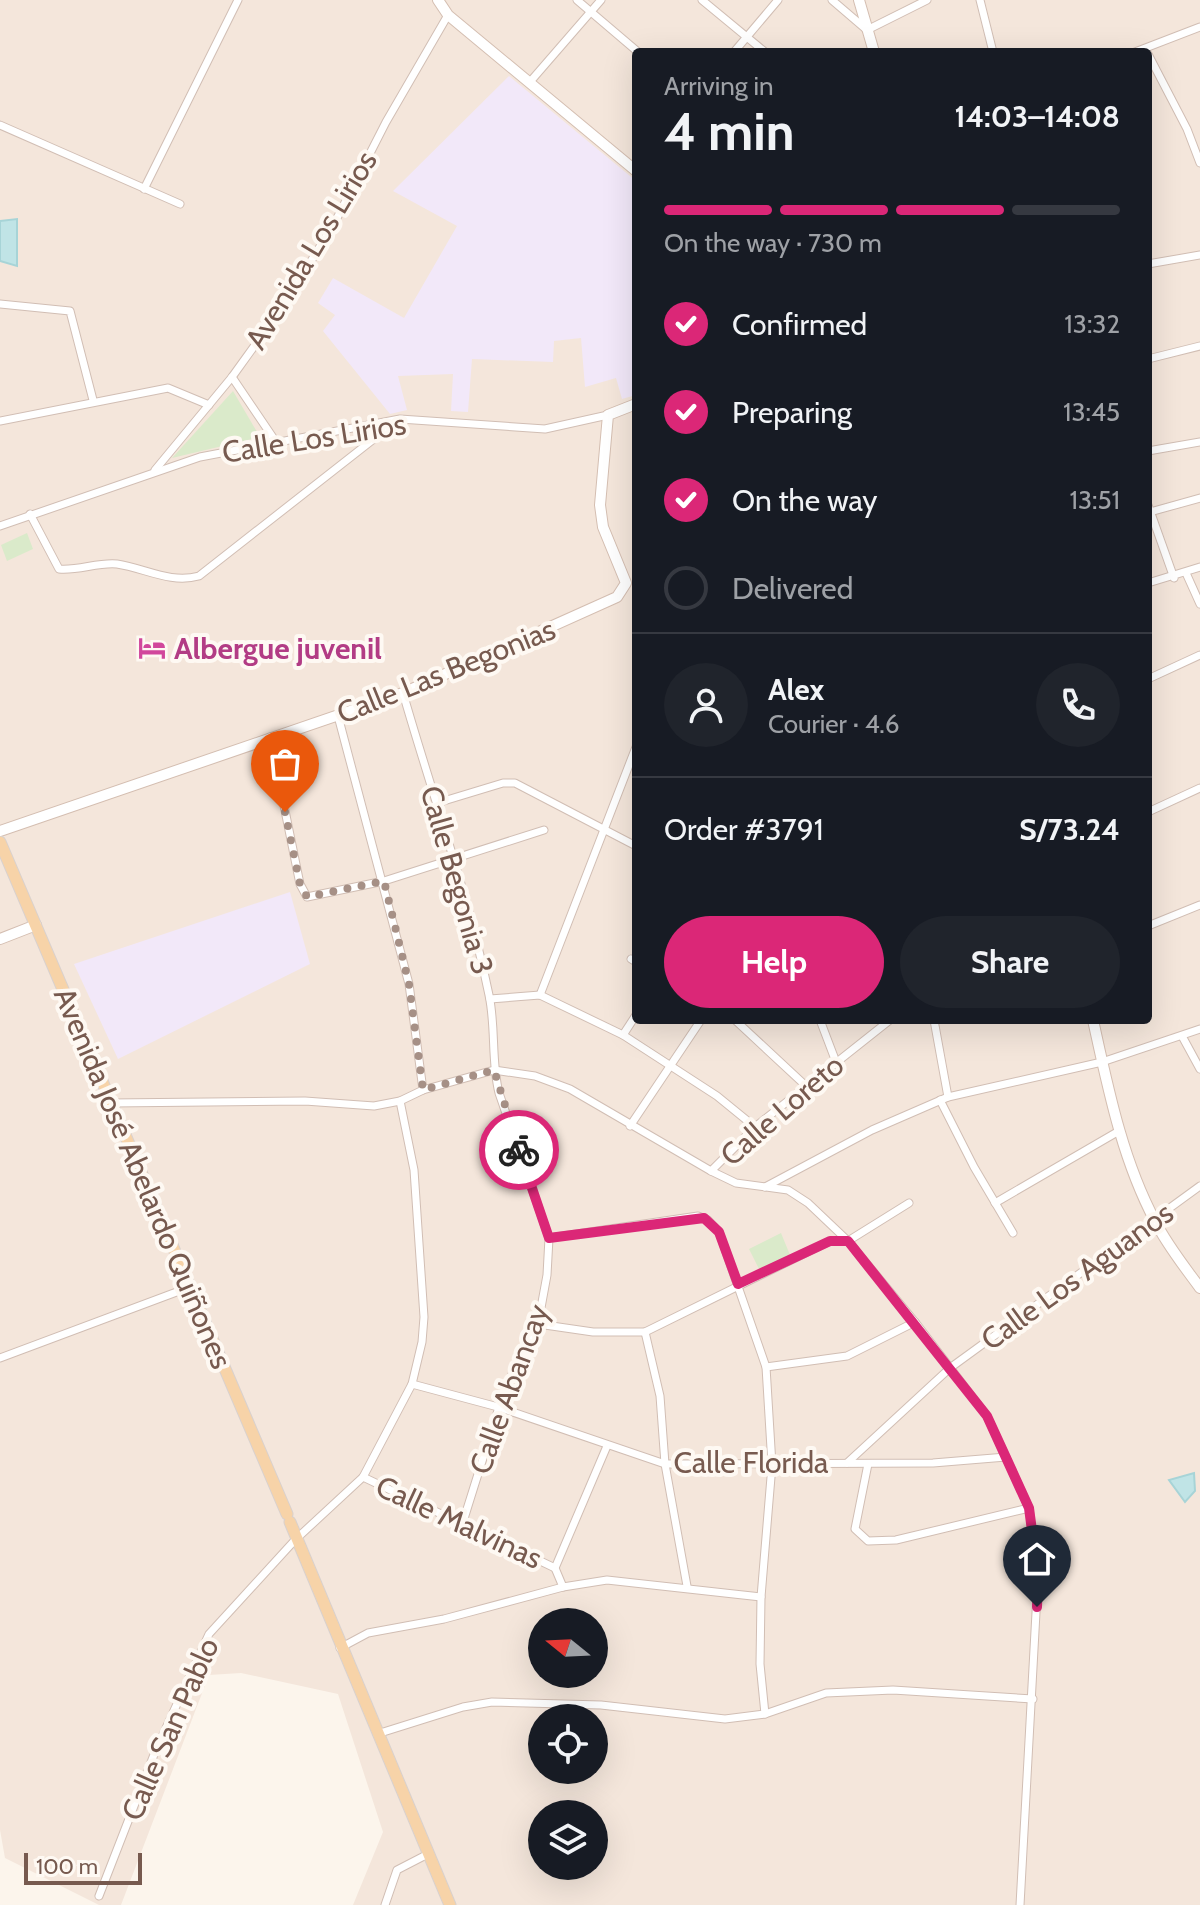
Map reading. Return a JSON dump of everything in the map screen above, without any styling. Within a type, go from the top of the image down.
[{"type":"main road","name":"Avenida José Abelardo Quiñones","points":[[0,842],[450,1905]]},
{"type":"street","points":[[144,189],[238,0]]},
{"type":"street","points":[[438,0],[448,15],[632,168]]},
{"type":"street","points":[[577,0],[633,48]]},
{"type":"street","points":[[529,83],[601,0]]},
{"type":"street","points":[[702,0],[760,48]]},
{"type":"street","points":[[737,48],[778,0]]},
{"type":"street","points":[[832,0],[867,30]]},
{"type":"street","points":[[859,0],[873,48]]},
{"type":"street","points":[[867,30],[927,0]]},
{"type":"street","points":[[980,0],[992,48]]},
{"type":"street","name":"Avenida Los Lirios","points":[[153,471],[232,377],[286,302],[335,222],[386,122],[448,15]]},
{"type":"street","points":[[1152,49],[1200,27]]},
{"type":"street","points":[[1152,61],[1187,129],[1200,163]]},
{"type":"street","points":[[1,127],[180,204]]},
{"type":"street","points":[[1152,263],[1200,255]]},
{"type":"street","points":[[0,304],[70,311],[93,400]]},
{"type":"street","points":[[1152,358],[1200,346]]},
{"type":"street","points":[[232,377],[276,442]]},
{"type":"street","points":[[0,421],[93,400],[168,388],[209,405]]},
{"type":"street","name":"Calle Los Lirios","points":[[0,526],[153,471],[200,457],[276,442],[400,419],[545,429],[608,415],[632,406]]},
{"type":"street","name":"Calle Las Begonias","points":[[0,831],[403,693],[591,611],[621,594],[631,583],[603,527],[600,505],[608,415]]},
{"type":"street","points":[[30,514],[59,569],[115,564],[175,579],[199,576],[400,419]]},
{"type":"street","points":[[1152,450],[1200,442]]},
{"type":"street","points":[[1152,508],[1200,498]]},
{"type":"street","points":[[1152,517],[1174,578]]},
{"type":"street","points":[[1152,582],[1174,578],[1200,567]]},
{"type":"street","points":[[1186,573],[1200,604]]},
{"type":"street","points":[[1152,677],[1200,655]]},
{"type":"street","name":"Calle Begonia 3","points":[[403,693],[455,860],[490,999],[494,1070]]},
{"type":"street","points":[[338,716],[409,984],[423,1090]]},
{"type":"street","points":[[270,737],[300,884],[304,895],[309,898],[384,881],[544,830]]},
{"type":"street","points":[[540,995],[604,827],[632,766]]},
{"type":"street","points":[[437,803],[509,781],[632,844]]},
{"type":"street","points":[[1152,810],[1200,788]]},
{"type":"street","points":[[1152,924],[1200,905]]},
{"type":"street","points":[[0,939],[36,925]]},
{"type":"street","points":[[490,999],[540,995],[623,1035],[717,1096],[755,1127]]},
{"type":"street","points":[[623,1035],[632,1021]]},
{"type":"street","points":[[630,1126],[698,1024]]},
{"type":"street","points":[[739,1024],[806,1086]]},
{"type":"street","points":[[822,1024],[836,1062]]},
{"type":"street","name":"Calle Loreto","points":[[711,1171],[755,1127],[885,1024]]},
{"type":"street","points":[[935,1024],[944,1099],[1013,1233]]},
{"type":"street","points":[[1094,1024],[1119,1131],[1155,1221],[1200,1288]]},
{"type":"street","points":[[763,1188],[872,1130],[944,1099],[1102,1062],[1200,1029]]},
{"type":"street","points":[[1182,1036],[1200,1069]]},
{"type":"street","points":[[111,1103],[305,1101],[346,1106],[400,1101],[423,1090],[494,1070],[535,1076],[570,1089],[630,1126],[736,1183],[788,1190],[808,1203],[848,1241],[987,1416],[1029,1508],[1038,1576],[1020,1905]]},
{"type":"street","name":"Calle Abancay","points":[[462,1525],[498,1407],[538,1324],[547,1275],[549,1238],[494,1070]]},
{"type":"street","name":"Calle San Pablo","points":[[99,1896],[155,1752],[209,1634],[295,1540],[363,1477],[412,1384],[422,1342],[424,1317],[414,1170],[400,1101]]},
{"type":"street","points":[[995,1203],[1119,1131]]},
{"type":"street","name":"Calle Los Aguanos","points":[[847,1463],[950,1368],[1200,1186]]},
{"type":"street","points":[[538,1324],[593,1332],[645,1332],[830,1241],[848,1241],[909,1203]]},
{"type":"street","points":[[549,1238],[704,1218],[719,1232],[766,1367],[772,1465],[761,1597],[760,1664],[765,1714]]},
{"type":"street","points":[[0,1358],[190,1287]]},
{"type":"street","points":[[766,1367],[847,1356],[915,1322]]},
{"type":"street","points":[[645,1332],[660,1396],[665,1464],[687,1586]]},
{"type":"street","name":"Calle Florida","points":[[412,1384],[498,1407],[665,1464],[868,1464],[1006,1457]]},
{"type":"street","points":[[563,1587],[555,1568],[607,1446]]},
{"type":"street","points":[[868,1464],[855,1529],[868,1541],[896,1540],[1029,1508]]},
{"type":"street","name":"Calle Malvinas","points":[[363,1477],[555,1568]]},
{"type":"street","points":[[340,1648],[368,1633],[444,1619],[563,1587],[607,1580],[687,1586],[761,1597]]},
{"type":"street","points":[[377,1734],[463,1707],[492,1702],[601,1705],[689,1718],[725,1719],[765,1714],[826,1693],[893,1690],[1033,1699]]},
{"type":"street","points":[[385,1905],[397,1870],[428,1854]]},
{"type":"shaded area","points":[[0,0],[1200,0],[1200,1905],[353,1905],[383,1832],[338,1694],[241,1673],[209,1675],[121,1905],[99,1905],[5,1858],[0,1830]]},
{"type":"shaded area","points":[[509,76],[632,178],[632,396],[622,399],[616,378],[585,387],[581,338],[554,341],[553,362],[472,359],[468,412],[451,411],[453,374],[398,376],[407,410],[390,414],[323,331],[335,315],[318,303],[333,278],[404,318],[457,226],[393,191]]},
{"type":"shaded area","points":[[290,892],[310,964],[118,1059],[74,964]]},
{"type":"green space","points":[[233,391],[260,437],[172,458]]},
{"type":"green space","points":[[27,533],[33,549],[7,561],[1,545]]},
{"type":"green space","points":[[781,1233],[790,1255],[760,1271],[749,1249]]},
{"type":"water","points":[[17,219],[17,266],[0,261],[0,221]]},
{"type":"water","points":[[1194,1473],[1195,1491],[1185,1502],[1169,1480]]},
{"type":"way so far","points":[[285,812],[304,895],[314,898],[384,881],[409,984],[423,1090],[494,1070],[519,1150]]},
{"type":"place","name":"Albergue juvenil","points":[[152,648]]},
{"type":"route","points":[[519,1150],[549,1238],[698,1216],[713,1224],[719,1232],[738,1284],[830,1241],[848,1241],[987,1416],[1029,1508],[1038,1576],[1037,1607]]}]
